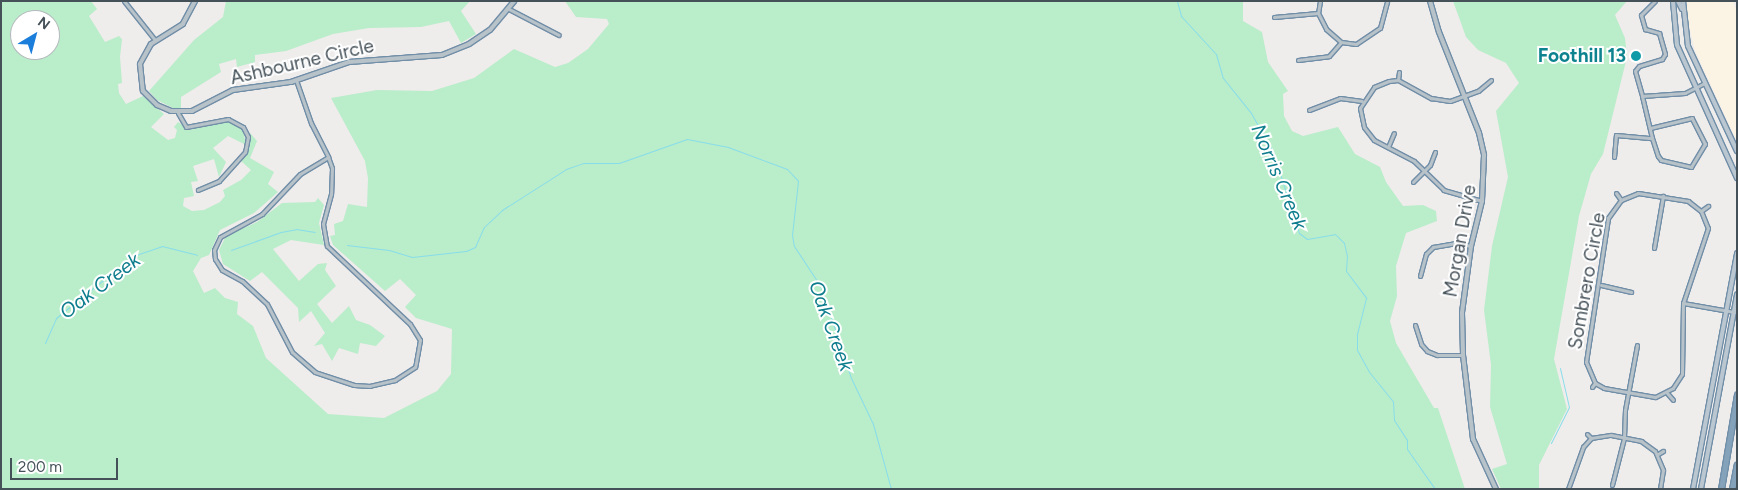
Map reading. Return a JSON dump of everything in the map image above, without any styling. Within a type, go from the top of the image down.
[{"type":"highway","points":[[1721,489],[1737,394]]},
{"type":"highway","points":[[1732,489],[1737,464]]},
{"type":"main road","points":[[1673,1],[1678,45],[1737,178]]},
{"type":"main road","points":[[1678,1],[1682,9]]},
{"type":"main road","points":[[1683,1],[1682,9],[1688,46],[1737,150]]},
{"type":"main road","points":[[1693,489],[1737,253]]},
{"type":"main road","points":[[1701,489],[1737,294]]},
{"type":"street","points":[[124,1],[155,40]]},
{"type":"street","points":[[195,1],[184,24],[155,40],[142,57],[141,86],[157,105],[178,112],[186,128],[228,119],[243,127],[248,137],[245,152],[219,181],[198,190]]},
{"type":"street","name":"Ashbourne Circle","points":[[178,112],[192,111],[238,89],[296,80],[349,62],[432,58],[450,53],[490,30],[514,1]]},
{"type":"street","points":[[1320,1],[1318,13],[1326,29],[1341,42],[1356,44],[1373,36],[1383,22],[1387,1]]},
{"type":"street","name":"Morgan Drive","points":[[1430,1],[1439,32],[1480,133],[1484,155],[1482,201],[1470,246],[1462,314],[1463,355],[1473,439],[1496,489]]},
{"type":"street","points":[[1650,128],[1692,118],[1705,144],[1690,166],[1661,160],[1652,138],[1635,72],[1640,66],[1662,59],[1664,54],[1658,33],[1645,30],[1641,16],[1655,1]]},
{"type":"street","points":[[509,9],[559,35]]},
{"type":"street","points":[[1274,17],[1318,13]]},
{"type":"street","points":[[1298,60],[1329,56],[1341,42]]},
{"type":"street","points":[[1398,80],[1400,72]]},
{"type":"street","points":[[296,80],[311,123],[328,157],[333,177],[323,224],[327,246],[390,303],[410,324],[420,340],[420,352],[415,368],[395,380],[370,386],[354,385],[315,372],[292,352],[267,304],[242,281],[222,270],[214,259],[216,243],[224,234],[262,214],[300,174],[328,157]]},
{"type":"street","points":[[1482,201],[1444,190],[1425,170],[1374,140],[1364,127],[1360,116],[1362,101],[1374,87],[1398,80],[1440,101],[1466,97],[1491,80]]},
{"type":"street","points":[[1642,96],[1685,93],[1705,83]]},
{"type":"street","points":[[1309,110],[1340,98],[1362,101]]},
{"type":"street","points":[[1388,147],[1394,133]]},
{"type":"street","points":[[1614,157],[1616,135],[1652,138]]},
{"type":"street","points":[[1413,182],[1433,161],[1435,152]]},
{"type":"street","points":[[1616,193],[1622,200]]},
{"type":"street","name":"Sombrero Circle","points":[[1595,383],[1588,370],[1586,354],[1601,285],[1608,218],[1622,200],[1638,193],[1688,201],[1701,212]]},
{"type":"street","points":[[1654,248],[1663,196]]},
{"type":"street","points":[[1592,387],[1595,383],[1627,394],[1650,397],[1667,393],[1682,374],[1683,303],[1708,236],[1701,212],[1708,206]]},
{"type":"street","points":[[1420,276],[1426,254],[1433,247],[1455,243],[1470,246]]},
{"type":"street","points":[[1601,285],[1631,292]]},
{"type":"street","points":[[1683,303],[1734,312]]},
{"type":"street","points":[[1415,325],[1421,344],[1427,351],[1437,355],[1463,355]]},
{"type":"street","points":[[1612,486],[1624,438],[1627,394],[1637,345]]},
{"type":"street","points":[[1667,393],[1673,400]]},
{"type":"street","points":[[1587,434],[1591,438],[1624,438],[1645,443],[1658,454],[1663,470],[1660,489]]},
{"type":"street","points":[[1568,489],[1577,457],[1591,438]]},
{"type":"street","points":[[1658,454],[1663,451]]},
{"type":"shaded area","points":[[1687,1],[1733,1],[1737,12],[1737,142],[1695,51],[1687,18]]},
{"type":"green space","points":[[1,1],[91,1],[97,9],[89,16],[105,42],[119,36],[122,39],[120,57],[122,83],[118,84],[119,93],[126,104],[143,96],[164,114],[151,127],[168,140],[175,138],[177,130],[174,127],[178,122],[190,130],[227,121],[243,130],[246,145],[228,136],[213,148],[226,162],[219,177],[214,159],[193,166],[198,181],[191,182],[194,196],[184,198],[183,206],[192,211],[204,210],[220,202],[225,196],[223,190],[241,180],[251,170],[241,161],[250,147],[250,133],[257,141],[250,158],[274,172],[268,184],[278,192],[254,213],[220,230],[209,255],[201,258],[193,271],[204,293],[215,288],[225,298],[238,302],[237,314],[253,326],[266,358],[328,414],[384,418],[437,391],[451,374],[452,329],[416,318],[405,307],[416,295],[400,279],[385,291],[333,245],[330,236],[335,235],[334,224],[343,221],[348,204],[367,207],[368,178],[365,161],[331,98],[377,90],[432,91],[474,78],[514,49],[555,67],[568,63],[588,49],[609,24],[607,19],[576,17],[565,1],[1243,1],[1243,21],[1262,32],[1268,62],[1288,91],[1283,94],[1284,116],[1292,131],[1303,136],[1338,127],[1355,154],[1380,167],[1386,182],[1403,206],[1423,205],[1436,211],[1437,221],[1406,233],[1396,266],[1397,296],[1390,321],[1396,343],[1434,408],[1438,408],[1465,489],[1,489]]},
{"type":"green space","points":[[226,1],[470,1],[461,11],[476,34],[461,43],[449,21],[421,27],[369,28],[333,34],[286,51],[255,55],[255,62],[237,67],[236,59],[219,64],[221,72],[181,97],[181,108],[173,108],[157,100],[149,91],[194,40],[223,17]]},
{"type":"green space","points":[[1453,1],[1627,1],[1615,15],[1625,38],[1627,57],[1603,154],[1591,174],[1579,216],[1554,359],[1567,409],[1539,465],[1539,489],[1501,489],[1492,469],[1507,464],[1490,407],[1491,365],[1484,310],[1492,246],[1508,177],[1496,111],[1519,83],[1506,63],[1478,50],[1466,37]]},
{"type":"green space","points":[[318,198],[324,205],[319,223],[324,245],[291,240],[273,249],[299,281],[318,264],[327,263],[325,270],[336,286],[317,304],[332,323],[349,306],[356,320],[370,325],[385,336],[376,346],[360,343],[358,354],[339,348],[332,361],[322,344],[314,346],[325,333],[311,311],[299,322],[298,308],[262,272],[250,281],[223,264],[219,250],[226,236],[257,222],[282,203],[315,202]]},
{"type":"waterway","name":"Norris Creek","points":[[1177,1],[1181,16],[1216,54],[1223,78],[1251,113],[1273,152],[1299,233],[1307,239],[1335,234],[1344,243],[1347,256],[1346,271],[1366,298],[1357,335],[1357,350],[1370,373],[1393,401],[1394,420],[1407,440],[1407,449],[1435,489]]},
{"type":"waterway","name":"Oak Creek","points":[[347,245],[389,250],[412,257],[466,251],[475,247],[484,227],[502,210],[566,169],[583,163],[619,163],[687,139],[728,147],[787,169],[798,181],[792,235],[794,246],[821,287],[851,378],[873,424],[891,489]]},
{"type":"waterway","name":"Oak Creek","points":[[231,250],[281,232],[296,229],[315,232]]},
{"type":"waterway","name":"Oak Creek","points":[[45,343],[56,318],[133,256],[162,246],[197,255]]},
{"type":"waterway","points":[[1551,443],[1569,407],[1560,368]]},
{"type":"place","name":"Foothill 13","points":[[1636,56]]}]
